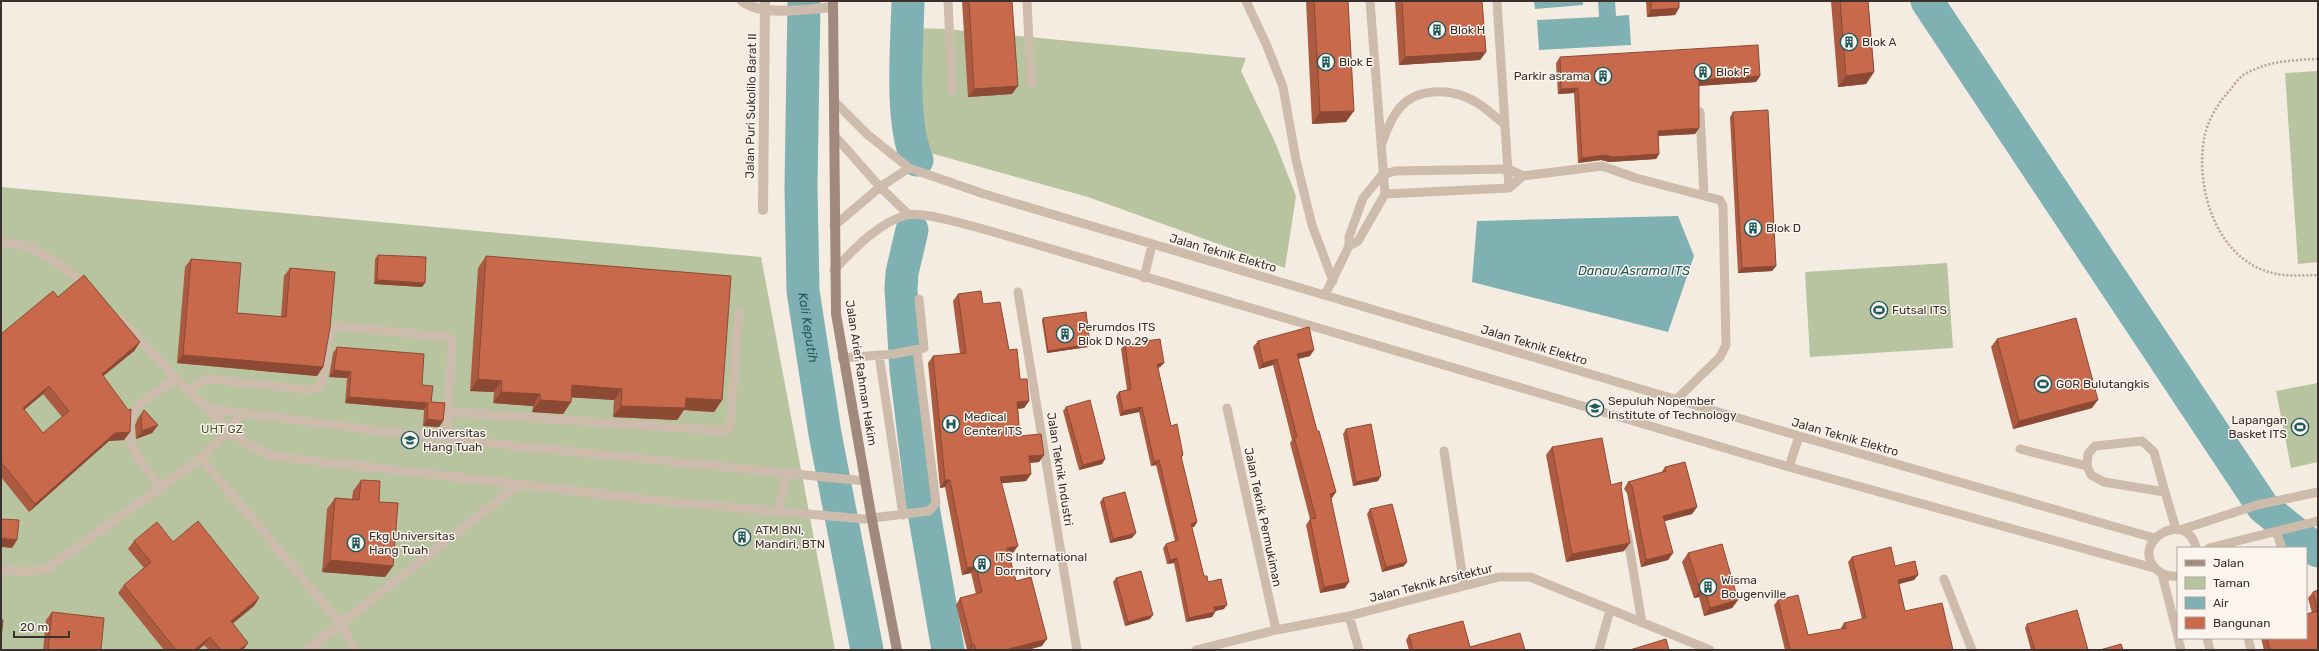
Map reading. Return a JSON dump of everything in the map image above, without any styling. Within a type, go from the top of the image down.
[{"type":"main road","name":"Jalan Arief Rahman Hakim","points":[[833,4],[834,270],[836,314],[868,519],[897,650]]},
{"type":"street","points":[[742,1],[746,4],[765,5],[785,10],[818,8],[833,4]]},
{"type":"street","name":"Jalan Puri Sukolilo Barat II","points":[[763,210],[765,5]]},
{"type":"lane","points":[[948,1],[952,91]]},
{"type":"lane","points":[[1027,1],[1031,83]]},
{"type":"lane","points":[[1246,1],[1267,46],[1283,88],[1296,160],[1312,225],[1333,283]]},
{"type":"lane","points":[[1349,246],[1358,241],[1385,194],[1382,175],[1370,1]]},
{"type":"lane","points":[[1497,1],[1504,124],[1509,169],[1509,188]]},
{"type":"lane","points":[[1380,148],[1388,127],[1398,109],[1415,95],[1438,92],[1458,93],[1475,101],[1504,124]]},
{"type":"lane","name":"Jalan Teknik Elektro","points":[[834,101],[867,134],[909,168],[984,194],[1676,400],[2154,538]]},
{"type":"lane","points":[[1700,112],[1704,195]]},
{"type":"lane","points":[[834,135],[880,187],[908,214]]},
{"type":"lane","points":[[1385,194],[1509,188],[1523,176],[1602,166],[1636,178],[1720,200],[1723,206],[1726,345],[1720,357],[1676,400]]},
{"type":"lane","points":[[834,226],[880,187],[909,168]]},
{"type":"lane","points":[[1328,296],[1349,246],[1349,237],[1363,198],[1382,175],[1395,171],[1509,169],[1523,176]]},
{"type":"lane","points":[[834,270],[866,239],[895,219],[908,214],[918,214],[947,220],[1021,240],[1144,278],[1788,467],[2154,568],[2162,574],[2177,576]]},
{"type":"lane","points":[[1,242],[27,246],[50,258],[83,280],[94,292]]},
{"type":"lane","points":[[1144,278],[1152,245]]},
{"type":"lane","name":"Jalan Teknik Industri","points":[[1018,292],[1077,650]]},
{"type":"lane","points":[[842,358],[894,354],[924,348],[925,345],[919,299]]},
{"type":"lane","points":[[450,412],[726,431],[730,427],[739,312]]},
{"type":"lane","points":[[116,315],[189,392],[209,409],[228,431],[253,448],[273,456],[663,501],[868,519],[929,511],[936,503],[914,351]]},
{"type":"lane","points":[[189,392],[204,380],[213,379],[309,390],[320,387],[324,377],[330,332],[336,326],[451,339],[450,412],[447,439]]},
{"type":"lane","points":[[879,355],[903,515]]},
{"type":"lane","points":[[160,486],[138,459],[131,446],[130,424],[133,413],[147,399],[176,378]]},
{"type":"lane","name":"Jalan Teknik Permukiman","points":[[1227,408],[1276,630]]},
{"type":"lane","points":[[209,409],[243,412],[447,439],[862,481]]},
{"type":"lane","points":[[1,569],[24,572],[47,569],[160,486],[201,458],[228,431],[243,412]]},
{"type":"lane","points":[[1788,467],[1799,436]]},
{"type":"lane","points":[[2165,492],[2098,480],[2091,475],[2087,466],[2088,454],[2095,446],[2142,441],[2154,452],[2165,492],[2178,529],[2192,538],[2196,547]]},
{"type":"lane","points":[[2020,449],[2087,466]]},
{"type":"lane","points":[[1444,451],[1464,586]]},
{"type":"lane","points":[[201,458],[342,625],[354,650]]},
{"type":"lane","points":[[779,511],[786,473]]},
{"type":"lane","points":[[307,650],[342,625],[519,484]]},
{"type":"lane","points":[[2154,568],[2150,558],[2150,548],[2154,538],[2167,530],[2178,529],[2257,505],[2316,492]]},
{"type":"lane","points":[[2213,547],[2318,521]]},
{"type":"lane","points":[[1626,524],[1642,623]]},
{"type":"lane","points":[[2277,531],[2282,547]]},
{"type":"lane","points":[[2162,574],[2177,634]]},
{"type":"lane","name":"Jalan Teknik Arsitektur","points":[[1196,650],[1276,630],[1349,616],[1499,577],[1530,577],[1710,650]]},
{"type":"lane","points":[[1944,579],[1972,650]]},
{"type":"lane","points":[[1599,650],[1610,610]]},
{"type":"lane","points":[[1349,616],[1359,650]]},
{"type":"lane","points":[[2178,639],[2181,650]]},
{"type":"lane","points":[[2207,639],[2210,650]]},
{"type":"lane","points":[[2248,639],[2251,650]]},
{"type":"path","points":[[2318,59],[2276,61],[2244,75],[2219,102],[2205,134],[2202,176],[2210,214],[2227,244],[2256,267],[2287,277],[2318,275]]},
{"type":"green space","points":[[915,28],[945,29],[1246,58],[1241,71],[1275,142],[1296,196],[1285,268],[1088,197],[916,149]]},
{"type":"green space","points":[[2318,71],[2318,262],[2298,264],[2285,73]]},
{"type":"green space","name":"UHT GZ","points":[[1,187],[761,257],[835,650],[1,650]]},
{"type":"green space","name":"Futsal ITS","points":[[1947,263],[1953,348],[1810,357],[1805,272]]},
{"type":"green space","name":"Lapangan Basket ITS","points":[[2318,383],[2318,462],[2291,468],[2276,391]]},
{"type":"water","points":[[1534,1],[1583,1],[1583,5],[1535,9]]},
{"type":"water","points":[[1598,1],[1615,1],[1616,16],[1629,15],[1631,45],[1539,50],[1537,20],[1599,17]]},
{"type":"water","name":"Danau Asrama ITS","points":[[1678,216],[1694,256],[1668,332],[1472,282],[1477,221]]},
{"type":"building","points":[[969,1],[1012,1],[1018,86],[974,89]]},
{"type":"building","name":"Blok E","points":[[1314,1],[1348,1],[1354,111],[1320,112]]},
{"type":"building","name":"Blok H","points":[[1402,1],[1482,1],[1486,52],[1405,57]]},
{"type":"building","points":[[1651,1],[1679,1],[1679,8],[1651,10]]},
{"type":"building","points":[[1840,1],[1868,1],[1874,72],[1846,76]]},
{"type":"building","points":[[1758,45],[1760,76],[1699,80],[1699,128],[1658,131],[1659,154],[1613,157],[1605,155],[1582,158],[1578,88],[1561,89],[1560,57]]},
{"type":"building","points":[[1768,110],[1776,266],[1742,268],[1733,112]]},
{"type":"building","points":[[378,255],[426,257],[425,283],[377,280]]},
{"type":"building","points":[[486,256],[731,276],[722,400],[686,398],[685,408],[621,406],[622,389],[572,385],[571,402],[540,400],[540,394],[501,392],[502,381],[478,379]]},
{"type":"building","points":[[191,259],[241,263],[237,313],[286,317],[290,268],[335,272],[330,328],[323,367],[183,355]]},
{"type":"building","points":[[84,275],[140,342],[102,374],[128,410],[131,409],[130,432],[115,433],[35,504],[1,462],[1,334],[53,291],[58,297]],"holes":[[[49,386],[69,411],[43,433],[23,408]]]},
{"type":"building","points":[[981,291],[983,304],[1000,302],[1009,350],[1017,349],[1020,379],[1027,379],[1029,401],[1017,402],[1020,436],[1041,434],[1044,455],[1029,456],[1031,474],[1000,477],[1018,546],[1007,548],[1016,581],[1031,577],[1047,639],[1005,650],[976,650],[974,644],[972,644],[960,598],[982,592],[976,566],[967,568],[950,480],[945,480],[933,356],[966,353],[958,294]]},
{"type":"building","name":"Perumdos ITS Blok D No.29","points":[[1086,312],[1090,344],[1048,351],[1043,318]]},
{"type":"building","name":"GOR Bulutangkis","points":[[2076,318],[2098,400],[2019,421],[1997,339]]},
{"type":"building","points":[[1309,327],[1314,350],[1297,354],[1317,431],[1319,431],[1336,492],[1330,494],[1349,582],[1324,587],[1310,519],[1316,518],[1294,437],[1297,437],[1277,359],[1263,363],[1258,341]]},
{"type":"building","points":[[1160,339],[1164,363],[1157,364],[1171,426],[1177,424],[1183,455],[1181,456],[1197,522],[1191,524],[1204,576],[1207,576],[1208,582],[1221,579],[1227,605],[1214,607],[1215,612],[1189,618],[1177,558],[1170,560],[1166,544],[1178,540],[1159,460],[1154,462],[1142,407],[1123,411],[1119,392],[1131,389],[1125,344]]},
{"type":"building","points":[[337,347],[424,354],[422,385],[433,386],[431,402],[445,403],[443,421],[427,419],[428,403],[349,397],[351,372],[334,370]]},
{"type":"building","points":[[1090,400],[1105,459],[1083,465],[1066,407]]},
{"type":"building","points":[[144,410],[158,425],[142,431],[141,416]]},
{"type":"building","points":[[1371,424],[1381,476],[1356,482],[1346,429]]},
{"type":"building","points":[[1602,438],[1611,485],[1622,482],[1621,487],[1630,543],[1572,554],[1552,447]]},
{"type":"building","points":[[1685,462],[1697,507],[1663,516],[1673,553],[1646,560],[1632,486],[1628,482],[1666,471],[1665,467]]},
{"type":"building","name":"Fkg Universitas Hang Tuah","points":[[361,480],[380,481],[379,502],[398,503],[393,566],[330,560],[335,498],[359,500]]},
{"type":"building","points":[[1125,492],[1136,533],[1113,539],[1103,498]]},
{"type":"building","points":[[1392,504],[1407,562],[1386,567],[1370,509]]},
{"type":"building","points":[[1,519],[19,520],[17,540],[1,538]]},
{"type":"building","points":[[198,521],[259,598],[231,621],[248,643],[239,650],[221,650],[210,637],[194,650],[176,650],[124,585],[151,562],[134,541],[157,522],[173,542]]},
{"type":"building","name":"Wisma Bougenville","points":[[1722,544],[1738,600],[1710,608],[1705,588],[1700,590],[1688,553]]},
{"type":"building","points":[[1891,547],[1895,566],[1915,561],[1918,575],[1898,580],[1905,611],[1942,603],[1953,650],[1790,650],[1778,600],[1798,595],[1808,635],[1846,628],[1844,623],[1866,618],[1852,557]]},
{"type":"building","points":[[1141,571],[1153,615],[1128,622],[1116,578]]},
{"type":"building","points":[[2318,590],[2318,611],[2313,592]]},
{"type":"building","points":[[2077,610],[2088,650],[2035,650],[2027,624]]},
{"type":"building","points":[[2318,611],[2318,650],[2270,650],[2267,639],[2307,639],[2307,614]]},
{"type":"building","points":[[52,612],[104,618],[101,650],[48,650]]},
{"type":"building","points":[[1,620],[3,620],[1,638]]},
{"type":"building","points":[[1463,621],[1470,647],[1520,633],[1525,650],[1413,650],[1409,635]]},
{"type":"building","points":[[1666,639],[1669,650],[1630,650]]},
{"type":"building","points":[[2121,644],[2123,650],[2100,650]]},
{"type":"waterway","name":"Kali Keputih","points":[[804,1],[801,187],[803,291],[825,434],[867,650]]},
{"type":"waterway","name":"Kali Keputih","points":[[908,1],[906,104],[908,124],[917,160]]},
{"type":"waterway","points":[[1927,1],[2263,507],[2318,551]]},
{"type":"waterway","name":"Kali Keputih","points":[[912,230],[902,273],[901,289],[906,370],[922,501],[948,650]]},
{"type":"place","name":"Blok H","points":[[1437,30]]},
{"type":"place","name":"Blok A","points":[[1849,42]]},
{"type":"place","name":"Blok E","points":[[1326,62]]},
{"type":"place","name":"Blok F","points":[[1703,72]]},
{"type":"place","name":"Parkir asrama","points":[[1603,76]]},
{"type":"place","name":"Blok D","points":[[1753,228]]},
{"type":"place","name":"Futsal ITS","points":[[1879,310]]},
{"type":"place","name":"Perumdos ITS Blok D No.29","points":[[1065,334]]},
{"type":"place","name":"GOR Bulutangkis","points":[[2043,384]]},
{"type":"place","name":"Sepuluh Nopember Institute of Technology","points":[[1595,408]]},
{"type":"place","name":"Medical Center ITS","points":[[951,424]]},
{"type":"place","name":"Lapangan Basket ITS","points":[[2300,427]]},
{"type":"place","name":"Universitas Hang Tuah","points":[[410,440]]},
{"type":"place","name":"ATM BNI, Mandiri, BTN","points":[[742,537]]},
{"type":"place","name":"Fkg Universitas Hang Tuah","points":[[356,543]]},
{"type":"place","name":"ITS International Dormitory","points":[[982,564]]},
{"type":"place","name":"Wisma Bougenville","points":[[1708,587]]}]
